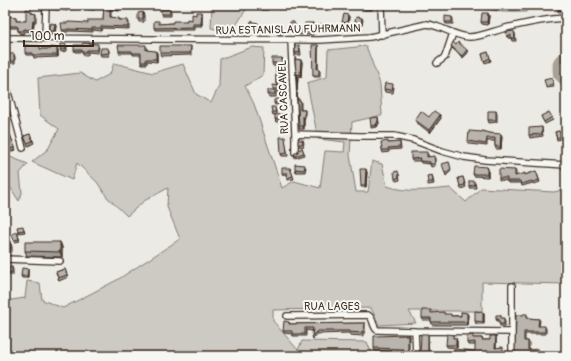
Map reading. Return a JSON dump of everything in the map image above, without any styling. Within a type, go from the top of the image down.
[{"type":"street","points":[[45,38],[46,5]]},
{"type":"street","points":[[381,5],[382,35]]},
{"type":"street","name":"RUA ESTANISLAU FUHRMANN","points":[[5,38],[291,40],[361,38],[382,35],[428,24],[453,33],[470,37],[516,26],[566,18]]},
{"type":"street","points":[[437,63],[445,57],[453,33]]},
{"type":"street","name":"RUA CASCAVEL","points":[[291,40],[295,152]]},
{"type":"street","points":[[5,81],[23,148]]},
{"type":"street","points":[[295,134],[394,136],[413,140],[464,157],[485,160],[566,165]]},
{"type":"street","points":[[5,259],[60,261]]},
{"type":"street","points":[[512,286],[512,356]]},
{"type":"street","name":"RUA LAGES","points":[[286,316],[368,315],[372,319],[377,330],[415,331]]},
{"type":"street","points":[[416,356],[415,331],[511,332]]},
{"type":"shaded area","points":[[212,5],[249,5],[231,33],[211,28]]},
{"type":"shaded area","points":[[467,5],[526,5],[526,12],[502,12]]},
{"type":"shaded area","points":[[366,46],[380,84],[382,115],[352,122],[350,155],[356,192],[368,192],[372,161],[382,164],[387,186],[402,190],[450,188],[466,202],[481,188],[554,192],[566,189],[566,284],[482,282],[482,311],[409,311],[416,323],[379,325],[371,308],[273,310],[273,321],[298,350],[302,341],[367,342],[373,356],[5,356],[5,301],[25,298],[27,281],[40,283],[42,300],[63,308],[117,280],[180,239],[167,207],[168,188],[144,201],[127,216],[107,197],[97,182],[77,163],[72,180],[32,162],[48,149],[59,129],[40,115],[38,78],[80,73],[95,82],[110,74],[114,63],[153,73],[183,64],[196,94],[211,103],[219,86],[220,59],[252,47],[264,48],[263,75],[245,86],[254,104],[282,188],[294,181],[320,188],[325,151],[344,152],[345,142],[318,139],[307,83],[327,77],[328,50]]},
{"type":"shaded area","points":[[5,155],[28,164],[20,173],[22,193],[19,201],[5,179]]},
{"type":"building","points":[[57,5],[57,7],[50,6]]},
{"type":"building","points":[[61,5],[67,5],[67,8],[61,8]]},
{"type":"building","points":[[68,5],[75,5],[75,7],[68,7]]},
{"type":"building","points":[[86,5],[93,5],[93,7],[86,7]]},
{"type":"building","points":[[104,5],[119,5],[118,8],[110,8],[110,17],[119,18],[119,20],[128,20],[128,27],[101,26],[101,28],[92,28],[92,30],[62,30],[61,23],[88,23],[88,20],[103,20]]},
{"type":"building","points":[[261,5],[267,5],[267,7],[261,7]]},
{"type":"building","points":[[277,5],[283,5],[283,7],[277,7]]},
{"type":"building","points":[[371,5],[371,7],[363,6]]},
{"type":"building","points":[[558,5],[566,5],[565,11],[558,10]]},
{"type":"building","points":[[26,9],[31,10],[31,13],[36,14],[35,20],[33,20],[32,30],[24,29],[23,31],[18,31],[18,27],[16,26],[5,26],[5,16],[16,17],[16,21],[26,21]]},
{"type":"building","points":[[161,9],[170,9],[170,14],[161,14]]},
{"type":"building","points":[[143,12],[143,19],[138,19],[138,13]]},
{"type":"building","points":[[196,12],[202,12],[201,24],[193,24],[193,27],[154,28],[154,21],[159,21],[159,24],[173,23],[173,21],[187,21],[187,19],[192,20],[192,14],[196,15]]},
{"type":"building","points":[[482,13],[488,13],[487,22],[481,22]]},
{"type":"building","points":[[344,14],[348,15],[347,23],[342,22]]},
{"type":"building","points":[[445,16],[452,17],[452,22],[445,22]]},
{"type":"building","points":[[356,17],[362,18],[361,23],[355,22]]},
{"type":"building","points":[[251,21],[258,23],[256,30],[250,28]]},
{"type":"building","points":[[290,22],[294,22],[294,26],[290,26]]},
{"type":"building","points":[[51,23],[55,24],[54,31],[49,31],[49,25],[51,25]]},
{"type":"building","points":[[305,23],[313,23],[312,32],[295,31],[295,28],[305,28]]},
{"type":"building","points":[[319,24],[324,24],[325,30],[320,30]]},
{"type":"building","points":[[277,26],[282,26],[282,33],[277,33]]},
{"type":"building","points":[[514,31],[515,38],[511,39],[511,35],[507,36],[506,32]]},
{"type":"building","points":[[453,42],[456,45],[458,42],[467,50],[462,56],[451,46]]},
{"type":"building","points":[[83,43],[98,44],[98,50],[87,50],[87,52],[82,52],[82,50],[74,50],[74,45],[82,45]]},
{"type":"building","points":[[60,44],[66,44],[66,49],[60,49]]},
{"type":"building","points":[[25,45],[40,46],[40,49],[51,49],[51,47],[57,48],[57,55],[33,55],[33,53],[25,53]]},
{"type":"building","points":[[118,45],[146,45],[146,50],[156,51],[156,59],[146,59],[146,62],[141,62],[141,53],[119,51]]},
{"type":"building","points":[[299,45],[300,52],[295,53],[295,46]]},
{"type":"building","points":[[312,45],[318,45],[317,69],[319,69],[319,75],[313,75]]},
{"type":"building","points":[[160,46],[191,46],[190,53],[160,53]]},
{"type":"building","points":[[101,48],[108,48],[109,53],[100,54]]},
{"type":"building","points":[[488,52],[490,58],[484,61],[482,54]]},
{"type":"building","points":[[7,54],[14,54],[14,61],[7,61]]},
{"type":"building","points":[[272,58],[282,58],[281,87],[279,87],[279,89],[273,89],[273,85],[278,86],[278,84],[276,84],[276,63],[272,63]]},
{"type":"building","points":[[295,59],[301,60],[300,75],[297,74],[297,89]]},
{"type":"building","points":[[552,78],[553,84],[546,86],[544,80]]},
{"type":"building","points":[[385,83],[393,84],[392,90],[384,89]]},
{"type":"building","points":[[268,90],[275,90],[275,94],[268,94]]},
{"type":"building","points":[[281,98],[282,102],[274,103],[274,100]]},
{"type":"building","points":[[297,100],[300,100],[300,110],[305,110],[303,116],[303,126],[299,126]]},
{"type":"building","points":[[271,107],[275,107],[276,112],[272,112]]},
{"type":"building","points":[[421,111],[429,117],[434,111],[440,115],[429,130],[415,120]]},
{"type":"building","points":[[488,111],[496,111],[496,120],[488,120]]},
{"type":"building","points":[[5,112],[8,124],[5,125]]},
{"type":"building","points":[[549,112],[552,117],[544,122],[541,116]]},
{"type":"building","points":[[284,114],[284,119],[275,119],[275,115]]},
{"type":"building","points":[[378,117],[376,125],[371,126],[370,118]]},
{"type":"building","points":[[542,127],[542,134],[529,135],[529,128]]},
{"type":"building","points":[[469,131],[482,131],[501,134],[500,147],[495,146],[495,138],[487,138],[486,144],[468,141]]},
{"type":"building","points":[[559,131],[561,136],[557,138],[555,132]]},
{"type":"building","points":[[9,132],[15,148],[9,149],[7,140],[5,140],[5,133]]},
{"type":"building","points":[[564,132],[566,135],[566,147],[561,133]]},
{"type":"building","points":[[30,134],[33,141],[27,143],[24,136]]},
{"type":"building","points":[[280,137],[285,137],[287,153],[281,154]]},
{"type":"building","points":[[298,140],[303,140],[302,144],[298,144]]},
{"type":"building","points":[[388,141],[388,143],[400,142],[400,147],[382,150],[381,142]]},
{"type":"building","points":[[566,147],[566,152],[564,153],[562,148]]},
{"type":"building","points":[[302,148],[304,153],[295,156],[294,154]]},
{"type":"building","points":[[411,152],[427,152],[427,157],[434,156],[435,164],[420,161],[421,158],[411,159]]},
{"type":"building","points":[[449,162],[451,169],[445,173],[442,164]]},
{"type":"building","points":[[295,164],[305,165],[304,170],[295,169]]},
{"type":"building","points":[[474,166],[487,167],[487,174],[473,174]]},
{"type":"building","points":[[282,168],[290,168],[293,176],[287,178],[287,173],[282,173]]},
{"type":"building","points":[[360,169],[366,169],[365,185],[361,185]]},
{"type":"building","points":[[499,169],[515,170],[515,176],[525,173],[525,175],[536,171],[539,180],[521,184],[520,181],[507,181],[507,178],[499,178]]},
{"type":"building","points":[[398,171],[399,177],[395,179],[394,172]]},
{"type":"building","points":[[432,175],[433,182],[428,182],[427,176]]},
{"type":"building","points":[[463,177],[465,185],[460,186],[458,178]]},
{"type":"building","points":[[469,181],[474,181],[475,185],[469,186]]},
{"type":"building","points":[[23,226],[24,230],[18,231],[17,227]]},
{"type":"building","points":[[17,232],[19,239],[14,240],[12,234]]},
{"type":"building","points":[[25,242],[60,242],[60,252],[25,251]]},
{"type":"building","points":[[5,244],[11,244],[11,249],[5,250]]},
{"type":"building","points":[[6,267],[12,267],[12,273],[6,272]]},
{"type":"building","points":[[22,268],[28,269],[27,276],[21,276]]},
{"type":"building","points":[[65,269],[67,275],[58,278],[56,272]]},
{"type":"building","points":[[422,310],[431,310],[431,313],[444,312],[444,314],[451,314],[451,316],[461,316],[461,312],[467,313],[467,322],[431,322],[431,318],[422,318]]},
{"type":"building","points":[[475,311],[483,312],[483,322],[475,321]]},
{"type":"building","points":[[527,314],[527,318],[539,319],[538,326],[545,326],[545,332],[524,332],[524,341],[528,341],[528,350],[538,349],[538,354],[566,354],[566,356],[514,356],[516,315]]},
{"type":"building","points":[[496,315],[501,315],[501,318],[504,318],[504,324],[499,324],[499,319],[496,319]]},
{"type":"building","points":[[284,321],[289,322],[289,324],[365,323],[364,331],[362,331],[362,333],[349,331],[317,331],[312,336],[313,328],[305,328],[305,334],[292,334],[292,331],[283,331]]},
{"type":"building","points":[[564,326],[566,326],[566,347],[564,340]]},
{"type":"building","points":[[421,334],[428,334],[428,352],[433,352],[433,356],[420,356]]},
{"type":"building","points":[[447,334],[453,335],[453,338],[456,338],[456,345],[446,345]]},
{"type":"building","points":[[408,335],[408,356],[374,356],[403,355],[403,349],[374,348],[374,336]]},
{"type":"building","points":[[473,335],[473,338],[482,338],[482,340],[490,340],[490,336],[496,336],[495,348],[503,347],[503,356],[454,356],[454,349],[475,351],[475,342],[467,343],[467,336]]},
{"type":"waterway","points":[[566,54],[558,60],[556,68],[557,75],[566,84]]}]
